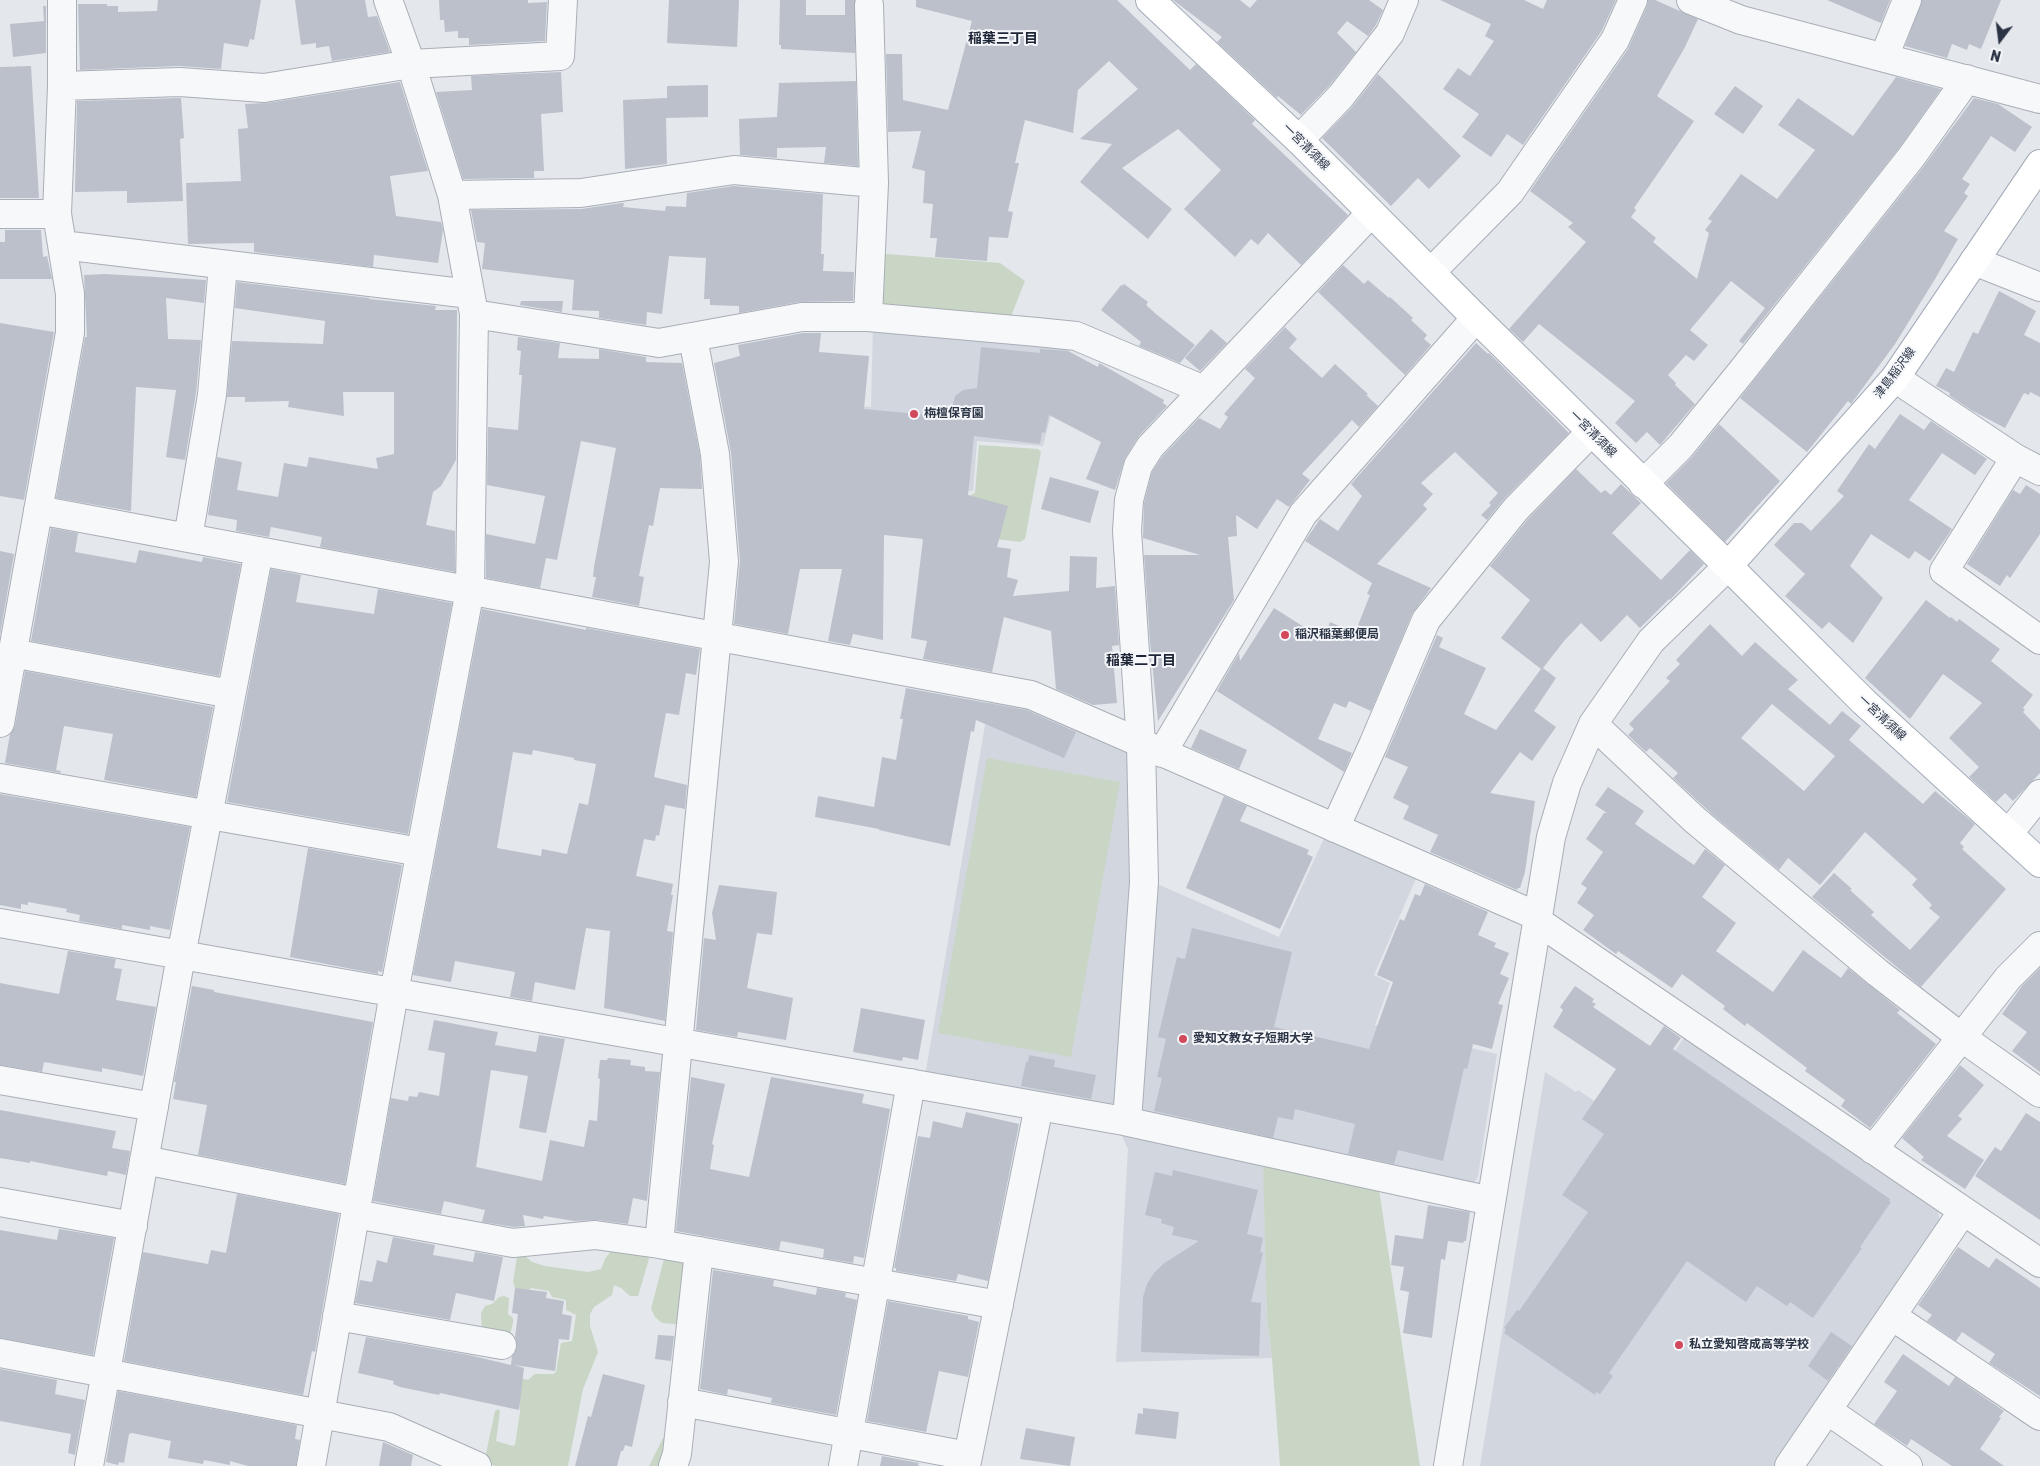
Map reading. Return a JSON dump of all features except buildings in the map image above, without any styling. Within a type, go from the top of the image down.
[{"type":"main road","name":"一宮清須線","points":[[1150,0],[1300,140],[1476,318],[1864,702],[2040,863]]},
{"type":"main road","name":"津島稲沢線","points":[[1728,566],[1895,378],[2040,164]]},
{"type":"street","points":[[0,723],[12,653],[11,599],[38,510],[70,333],[70,294],[57,214],[62,86],[62,0]]},
{"type":"street","points":[[310,1466],[394,993],[470,590],[472,304],[452,195],[411,64],[388,0]]},
{"type":"street","points":[[62,86],[180,82],[264,88],[411,64],[560,56],[563,0]]},
{"type":"street","points":[[1300,140],[1341,96],[1390,33],[1404,0]]},
{"type":"street","points":[[1431,272],[1510,192],[1615,40],[1633,0]]},
{"type":"street","points":[[1691,0],[1741,20],[2040,99]]},
{"type":"street","points":[[1884,57],[1906,0]]},
{"type":"street","points":[[868,5],[874,183],[868,317]]},
{"type":"street","points":[[1643,484],[1682,446],[1742,372],[1912,156],[1967,79]]},
{"type":"street","points":[[452,195],[581,193],[734,170],[874,183]]},
{"type":"street","points":[[1127,1121],[1144,882],[1151,748],[1126,531],[1129,500],[1138,466],[1150,447],[1371,213]]},
{"type":"street","points":[[0,214],[57,214]]},
{"type":"street","points":[[62,245],[223,265],[472,304],[659,343],[802,318],[868,317],[1076,336],[1204,390]]},
{"type":"street","points":[[1974,261],[2040,287]]},
{"type":"street","points":[[188,538],[212,395],[223,265]]},
{"type":"street","points":[[1151,748],[1303,514],[1476,318]]},
{"type":"street","points":[[659,1244],[724,562],[715,454],[693,338]]},
{"type":"street","points":[[1895,378],[2015,458],[2040,471]]},
{"type":"street","points":[[1335,828],[1373,746],[1426,620],[1516,509],[1591,432]]},
{"type":"street","points":[[2015,458],[1944,571],[2040,640]]},
{"type":"street","points":[[38,510],[1031,695],[1537,918],[2040,1263]]},
{"type":"street","points":[[89,1466],[181,956],[259,551]]},
{"type":"street","points":[[1448,1466],[1551,837],[1567,783],[1593,724],[1617,687],[1651,641],[1728,566]]},
{"type":"street","points":[[12,653],[231,694]]},
{"type":"street","points":[[1593,724],[1695,820],[1878,973],[1961,1037],[2040,1093]]},
{"type":"street","points":[[0,778],[420,852]]},
{"type":"street","points":[[2009,833],[2040,794]]},
{"type":"street","points":[[0,923],[1127,1121],[1491,1201]]},
{"type":"street","points":[[1873,1150],[2008,978],[2040,946]]},
{"type":"street","points":[[0,1080],[154,1107]]},
{"type":"street","points":[[843,1466],[911,1083]]},
{"type":"street","points":[[682,1402],[849,1434],[967,1461],[1039,1106]]},
{"type":"street","points":[[144,1160],[513,1243],[595,1236],[659,1244],[999,1305]]},
{"type":"street","points":[[0,1202],[132,1226]]},
{"type":"street","points":[[1789,1466],[1963,1211]]},
{"type":"street","points":[[672,1466],[676,1454],[699,1251]]},
{"type":"street","points":[[337,1316],[502,1345]]},
{"type":"street","points":[[1892,1316],[2040,1416]]},
{"type":"street","points":[[0,1353],[389,1427],[477,1466]]},
{"type":"street","points":[[1827,1410],[1908,1466]]},
{"type":"shaded area","name":"栴檀保育園","points":[[873,326],[1069,345],[1043,446],[977,441],[973,491],[873,483],[779,404],[871,407]]},
{"type":"shaded area","name":"愛知文教女子短期大学","points":[[990,696],[1021,701],[1132,748],[1132,873],[1279,937],[1326,834],[1418,874],[1374,975],[1390,983],[1375,1025],[1497,1054],[1478,1176],[1474,1183],[1466,1186],[1263,1142],[1267,1317],[1272,1358],[1116,1362],[1128,1149],[1109,1109],[925,1076]]},
{"type":"shaded area","name":"私立愛知啓成高等学校","points":[[1684,1038],[1938,1212],[1941,1225],[1775,1466],[1480,1466],[1545,1072],[1576,1092],[1578,1090],[1625,1122]]},
{"type":"green space","points":[[875,253],[1000,263],[1025,281],[1010,319],[873,307]]},
{"type":"green space","points":[[979,445],[1038,449],[1041,452],[1025,539],[1020,542],[972,536],[967,497],[975,493]]},
{"type":"green space","points":[[987,758],[1120,782],[1071,1057],[938,1033]]},
{"type":"green space","points":[[1263,1163],[1379,1189],[1420,1466],[1280,1466],[1267,1317]]},
{"type":"green space","points":[[611,1251],[646,1254],[649,1259],[638,1296],[630,1296],[614,1285],[612,1295],[594,1307],[590,1314],[590,1326],[598,1352],[583,1389],[568,1466],[495,1466],[487,1462],[485,1458],[495,1411],[498,1409],[500,1411],[496,1441],[515,1445],[520,1412],[519,1378],[528,1380],[535,1374],[553,1374],[556,1372],[561,1343],[572,1341],[576,1315],[566,1310],[566,1300],[552,1297],[549,1291],[531,1288],[528,1291],[516,1291],[513,1282],[517,1257],[524,1255],[532,1262],[545,1266],[588,1272],[601,1269]]},
{"type":"green space","points":[[667,1257],[687,1262],[681,1323],[675,1324],[662,1323],[655,1317],[651,1309],[664,1259]]},
{"type":"green space","points":[[504,1296],[509,1298],[508,1314],[513,1318],[509,1338],[482,1333],[481,1313],[485,1306]]},
{"type":"green space","points":[[663,1438],[669,1440],[665,1466],[649,1466]]},
{"type":"place","name":"栴檀保育園","points":[[914,414]]},
{"type":"place","name":"稲沢稲葉郵便局","points":[[1285,635]]},
{"type":"place","name":"愛知文教女子短期大学","points":[[1183,1039]]},
{"type":"place","name":"私立愛知啓成高等学校","points":[[1679,1345]]},
{"type":"district","name":"稲葉三丁目","points":[[1003,39]]},
{"type":"district","name":"稲葉二丁目","points":[[1141,661]]}]
